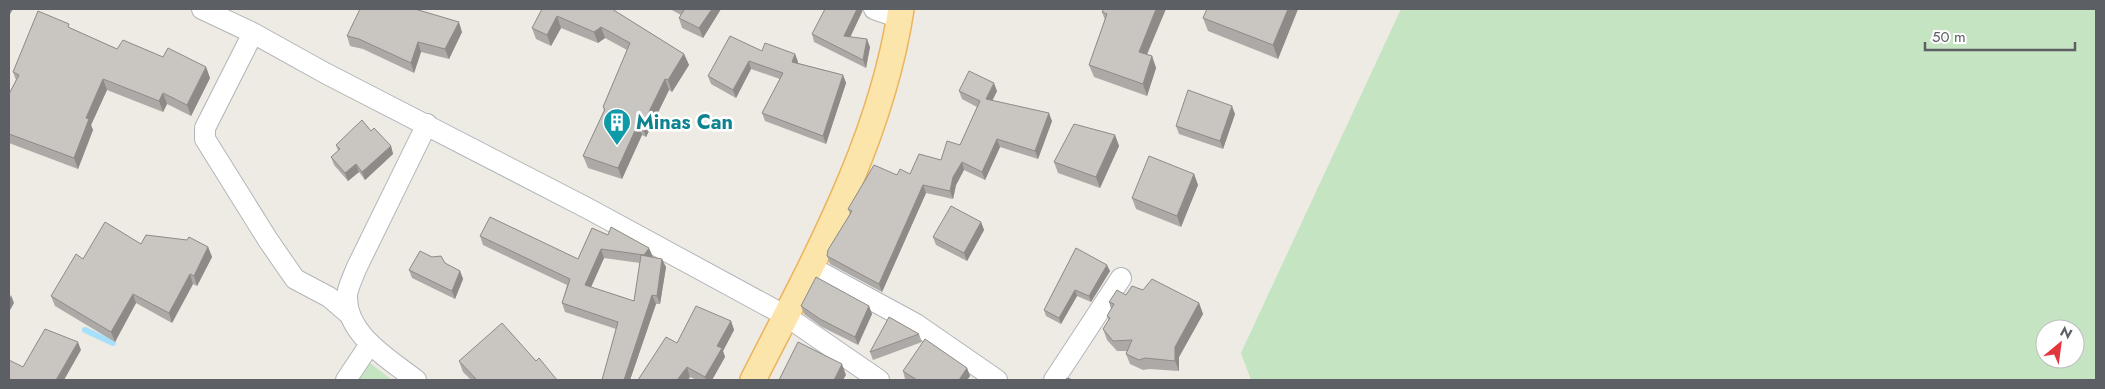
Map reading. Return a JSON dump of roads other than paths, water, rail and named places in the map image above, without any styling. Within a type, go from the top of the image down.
[{"type":"main road","points":[[753,380],[847,191],[880,104],[900,13]]},
{"type":"street","points":[[202,9],[253,33],[325,73],[427,124],[786,316],[879,380]]},
{"type":"street","points":[[874,9],[900,13]]},
{"type":"street","points":[[253,33],[205,128],[205,139],[268,240],[295,279],[330,298],[350,315],[370,344],[416,380]]},
{"type":"street","points":[[350,315],[347,294],[356,269],[427,124]]},
{"type":"street","points":[[810,266],[916,324],[997,380]]},
{"type":"street","points":[[1054,380],[1121,278]]},
{"type":"street","points":[[346,380],[370,344]]},
{"type":"waterway","points":[[85,330],[113,343]]},
{"type":"place","name":"Minas Can","points":[[617,146]]}]
